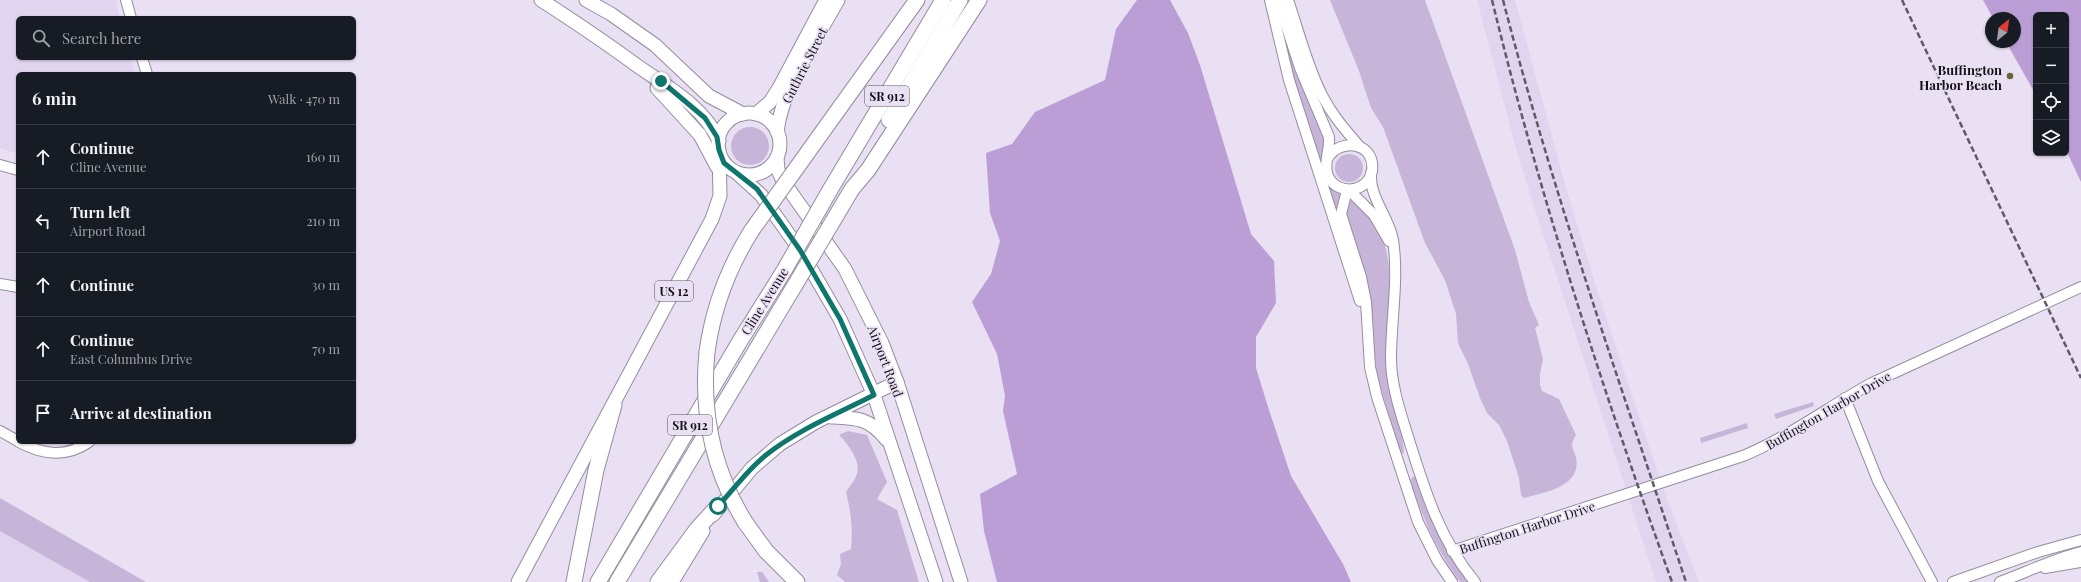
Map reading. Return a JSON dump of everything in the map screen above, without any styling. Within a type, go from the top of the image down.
[{"type":"highway","points":[[797,582],[766,551],[745,522],[725,484],[712,442],[705,395],[707,352],[713,318],[721,291],[735,259],[752,230],[917,0]]},
{"type":"highway","name":"Cline Avenue","points":[[598,582],[740,341],[785,269],[830,190],[943,0]]},
{"type":"highway","name":"Cline Avenue","points":[[617,582],[852,189],[880,134],[960,0]]},
{"type":"highway","points":[[852,189],[868,170],[979,0]]},
{"type":"highway","name":"US 12","points":[[574,582],[596,470],[614,405]]},
{"type":"highway","points":[[658,582],[697,529],[718,506]]},
{"type":"main road","name":"US 12","points":[[541,0],[602,39],[651,75],[655,86],[700,135],[720,174]]},
{"type":"main road","points":[[586,0],[611,14],[655,45],[709,96],[743,114]]},
{"type":"main road","name":"Guthrie Street","points":[[756,114],[770,102],[779,88],[826,0]]},
{"type":"main road","name":"Guthrie Street","points":[[778,132],[780,114],[787,94],[838,0]]},
{"type":"main road","points":[[651,75],[661,81],[705,118],[719,146],[724,163],[737,173],[750,175],[758,174],[772,166],[777,158],[780,144],[778,132],[770,122],[756,114],[743,114],[730,120],[725,125],[719,146]]},
{"type":"main road","name":"US 12","points":[[614,405],[712,219],[720,196],[719,146]]},
{"type":"main road","name":"Airport Road","points":[[777,158],[778,170],[782,181],[845,269],[856,288],[882,343],[897,382],[900,397],[961,582]]},
{"type":"main road","name":"Airport Road","points":[[737,173],[761,195],[823,287],[843,325],[874,395],[936,582]]},
{"type":"main road","points":[[672,582],[718,506],[752,468],[798,432],[874,395],[897,382]]},
{"type":"main road","points":[[518,582],[614,405]]},
{"type":"main road","points":[[827,417],[862,419],[875,426],[891,446]]},
{"type":"street","points":[[126,0],[130,16]]},
{"type":"street","points":[[1270,0],[1289,80],[1367,328]]},
{"type":"street","points":[[1278,0],[1300,68],[1329,137],[1330,145],[1326,168],[1328,176],[1332,183],[1339,188],[1348,190],[1363,185],[1371,172],[1370,158],[1336,118],[1322,95],[1311,70],[1288,0]]},
{"type":"street","points":[[143,60],[146,72]]},
{"type":"street","points":[[1328,159],[1337,148],[1345,145],[1360,147]]},
{"type":"street","points":[[0,165],[16,169]]},
{"type":"street","name":"Buffington Harbor Drive","points":[[1371,172],[1372,190],[1390,226],[1394,255],[1391,359],[1392,378],[1402,416],[1431,508],[1452,550],[1475,582]]},
{"type":"street","points":[[1348,190],[1341,214],[1361,277],[1366,302],[1370,367],[1377,397],[1413,509],[1428,544],[1452,582]]},
{"type":"street","name":"Buffington Harbor Drive","points":[[1348,190],[1374,215],[1383,229],[1394,255]]},
{"type":"street","points":[[0,284],[16,287]]},
{"type":"street","name":"Buffington Harbor Drive","points":[[1452,550],[1743,456],[1782,438],[1845,398],[1914,362],[2081,286]]},
{"type":"street","points":[[1845,398],[1878,481],[1932,582]]},
{"type":"street","points":[[0,431],[16,441]]},
{"type":"street","points":[[22,444],[38,451],[52,454],[72,451],[85,444]]},
{"type":"street","points":[[1953,582],[2044,550],[2081,540]]},
{"type":"street","points":[[2000,582],[2033,570],[2059,558],[2081,552]]},
{"type":"street","points":[[2033,570],[2081,562]]},
{"type":"shaded area","points":[[0,0],[116,0],[120,16],[16,16],[16,60],[131,60],[134,72],[16,72],[16,153],[0,148]]},
{"type":"shaded area","points":[[1137,0],[1170,0],[1188,33],[1200,65],[1251,234],[1274,261],[1276,303],[1256,337],[1256,368],[1291,476],[1343,564],[1351,582],[997,582],[984,531],[980,494],[1017,474],[1003,411],[1005,396],[997,354],[972,302],[991,274],[1000,241],[990,213],[986,153],[1012,144],[1035,112],[1105,80],[1116,29]]},
{"type":"shaded area","points":[[1275,0],[1322,130],[1335,190],[1343,194],[1338,203],[1337,213],[1335,214],[1300,108]]},
{"type":"shaded area","points":[[1330,0],[1425,0],[1515,250],[1529,302],[1539,325],[1535,328],[1543,359],[1540,374],[1540,385],[1542,391],[1559,399],[1576,435],[1572,444],[1576,458],[1576,468],[1573,476],[1560,487],[1524,498],[1521,495],[1519,478],[1507,441],[1499,425],[1487,413],[1468,364],[1458,343],[1456,314],[1445,280],[1425,243],[1383,127],[1371,108],[1359,71]]},
{"type":"shaded area","points":[[1477,0],[1515,0],[1568,195],[1600,299],[1664,491],[1699,582],[1656,582],[1519,160]]},
{"type":"shaded area","points":[[1983,0],[2081,0],[2081,182],[2069,156],[2069,12],[2033,12],[2033,90],[2009,48],[2021,48],[2021,12],[1990,12]]},
{"type":"shaded area","points":[[750,127],[763,133],[769,146],[763,159],[750,165],[737,159],[731,146],[737,133]]},
{"type":"shaded area","points":[[1349,154],[1359,158],[1363,168],[1359,178],[1349,182],[1339,178],[1335,168],[1339,158]]},
{"type":"shaded area","points":[[1351,199],[1371,218],[1381,234],[1387,252],[1390,293],[1387,374],[1390,394],[1401,433],[1404,454],[1400,452],[1377,375],[1369,294],[1346,214]]},
{"type":"shaded area","points":[[1813,402],[1814,406],[1776,419],[1774,414]]},
{"type":"shaded area","points":[[1747,423],[1748,428],[1701,443],[1700,438]]},
{"type":"shaded area","points":[[848,431],[867,435],[887,482],[877,499],[897,510],[919,582],[845,582],[837,575],[841,564],[840,554],[851,549],[851,521],[846,492],[858,471],[858,465],[854,454],[839,435]]},
{"type":"shaded area","points":[[1414,476],[1417,480],[1438,533],[1452,558],[1469,582],[1460,582],[1437,546],[1425,521],[1410,480]]},
{"type":"shaded area","points":[[0,498],[146,582],[90,582],[0,531]]},
{"type":"shaded area","points":[[0,531],[90,582],[0,582]]},
{"type":"shaded area","points":[[757,572],[762,572],[769,582],[760,582]]},
{"type":"railway","points":[[1492,0],[1531,147],[1574,293],[1597,366],[1672,582]]},
{"type":"railway","points":[[1503,0],[1566,220],[1686,582]]},
{"type":"railway","points":[[1902,0],[2081,378]]},
{"type":"place","name":"Buffington Harbor Beach","points":[[2010,76]]},
{"type":"route","points":[[661,81],[705,118],[710,124],[717,137],[719,150],[724,163],[757,189],[800,250],[823,287],[840,319],[874,395],[816,422],[780,444],[752,468],[718,506]]}]
